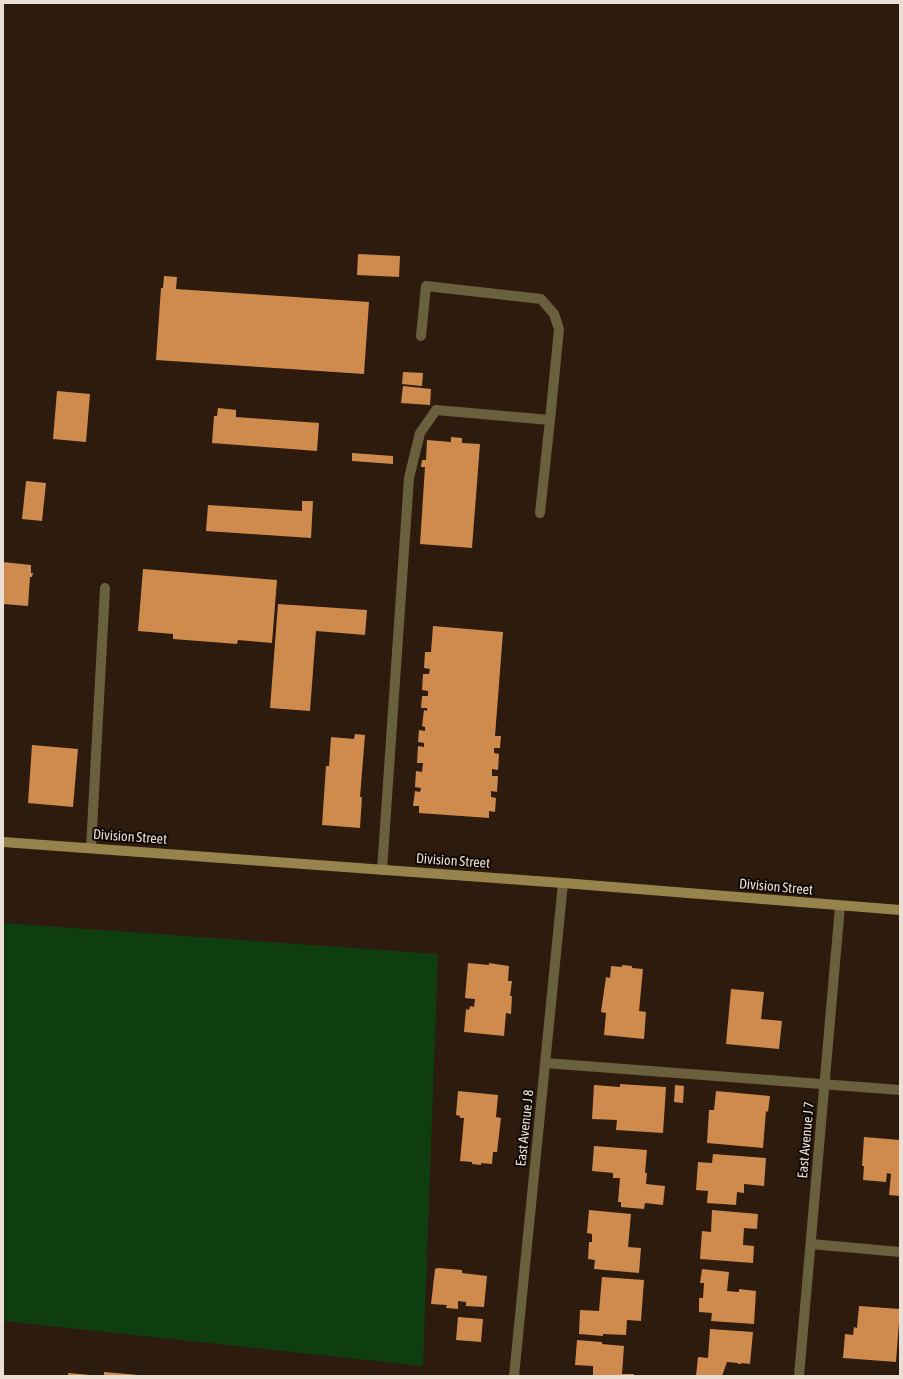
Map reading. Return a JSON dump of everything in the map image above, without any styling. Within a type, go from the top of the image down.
[{"type":"main road","name":"Division Street","points":[[3,842],[563,883],[900,910]]},
{"type":"street","points":[[421,336],[426,286],[541,298],[554,314],[559,329],[540,513]]},
{"type":"street","points":[[382,870],[409,478],[420,433],[436,410],[550,420]]},
{"type":"street","points":[[91,848],[105,588]]},
{"type":"street","name":"East Avenue J 8","points":[[514,1376],[563,883]]},
{"type":"street","name":"East Avenue J 7","points":[[799,1376],[840,906]]},
{"type":"street","points":[[545,1062],[900,1090]]},
{"type":"street","points":[[811,1244],[900,1252]]},
{"type":"green space","points":[[3,923],[438,954],[423,1366],[3,1321]]},
{"type":"building","points":[[358,254],[400,256],[399,277],[357,275]]},
{"type":"building","points":[[164,276],[177,277],[176,289],[369,302],[364,374],[156,360],[161,288],[163,288]]},
{"type":"building","points":[[403,372],[423,373],[422,386],[402,384]]},
{"type":"building","points":[[403,386],[431,389],[430,405],[401,403]]},
{"type":"building","points":[[57,391],[90,394],[86,442],[53,439]]},
{"type":"building","points":[[218,408],[236,410],[236,417],[319,423],[317,451],[212,443],[214,416],[217,416]]},
{"type":"building","points":[[451,437],[462,438],[462,443],[480,444],[472,548],[420,544],[425,467],[421,467],[422,460],[426,460],[427,440],[451,442]]},
{"type":"building","points":[[352,453],[393,456],[393,464],[352,461]]},
{"type":"building","points":[[26,481],[46,483],[42,521],[22,519]]},
{"type":"building","points":[[302,501],[313,501],[311,538],[206,531],[208,505],[302,511]]},
{"type":"building","points":[[3,562],[31,565],[31,573],[33,573],[32,577],[30,577],[28,606],[3,604]]},
{"type":"building","points":[[143,569],[277,580],[272,643],[238,640],[237,644],[173,639],[173,634],[138,631]]},
{"type":"building","points":[[278,604],[367,610],[365,635],[316,631],[310,711],[270,708]]},
{"type":"building","points":[[433,626],[503,632],[495,736],[501,736],[500,748],[494,748],[494,753],[499,754],[498,770],[492,769],[492,776],[498,776],[497,792],[491,791],[491,797],[496,798],[495,812],[489,811],[489,818],[419,813],[419,806],[413,806],[415,791],[420,792],[421,788],[415,787],[416,771],[422,772],[423,763],[417,763],[418,746],[424,747],[424,743],[418,742],[419,730],[425,731],[425,727],[422,726],[424,710],[427,711],[427,708],[421,708],[422,696],[428,696],[428,691],[422,690],[423,674],[429,674],[430,669],[424,668],[425,652],[431,652]]},
{"type":"building","points":[[355,734],[365,735],[360,797],[362,797],[360,828],[322,825],[326,766],[329,766],[331,737],[354,739]]},
{"type":"building","points":[[32,745],[78,749],[73,807],[28,803]]},
{"type":"building","points":[[468,963],[489,965],[489,963],[509,966],[508,981],[512,981],[510,996],[512,996],[511,1014],[506,1013],[504,1036],[464,1032],[466,1009],[469,1010],[470,1006],[474,1007],[475,999],[465,998]]},
{"type":"building","points":[[622,965],[643,969],[639,1011],[646,1012],[644,1039],[604,1035],[606,1013],[601,1012],[606,977],[610,978],[611,966],[622,967]]},
{"type":"building","points":[[731,989],[764,992],[761,1019],[782,1021],[779,1049],[726,1044]]},
{"type":"building","points":[[620,1084],[666,1087],[663,1133],[616,1130],[617,1120],[592,1119],[594,1085],[620,1087]]},
{"type":"building","points":[[675,1085],[684,1086],[683,1103],[674,1102]]},
{"type":"building","points":[[458,1091],[498,1095],[496,1117],[501,1118],[497,1152],[493,1152],[492,1164],[481,1163],[481,1165],[472,1164],[472,1162],[460,1161],[464,1118],[460,1118],[460,1116],[456,1115]]},
{"type":"building","points":[[716,1091],[770,1096],[768,1112],[766,1111],[763,1148],[707,1143],[709,1110],[714,1110]]},
{"type":"building","points":[[864,1137],[900,1140],[900,1196],[889,1195],[891,1174],[887,1173],[886,1182],[863,1180],[864,1166],[862,1166]]},
{"type":"building","points":[[594,1146],[647,1150],[645,1173],[647,1173],[646,1184],[665,1186],[663,1205],[645,1203],[644,1209],[621,1207],[621,1202],[618,1202],[620,1178],[613,1178],[613,1173],[592,1171]]},
{"type":"building","points":[[713,1154],[766,1158],[764,1186],[744,1184],[744,1193],[737,1192],[736,1205],[707,1203],[708,1191],[696,1190],[698,1162],[712,1163]]},
{"type":"building","points":[[589,1210],[631,1214],[628,1247],[641,1248],[639,1273],[594,1269],[595,1260],[588,1259],[589,1242],[592,1242],[592,1234],[587,1233]]},
{"type":"building","points":[[712,1210],[758,1214],[757,1229],[744,1228],[743,1245],[754,1246],[753,1263],[700,1259],[702,1231],[711,1232]]},
{"type":"building","points":[[435,1269],[462,1270],[462,1273],[487,1276],[484,1307],[466,1306],[466,1302],[458,1301],[458,1309],[446,1308],[447,1305],[431,1304]]},
{"type":"building","points":[[702,1269],[729,1272],[727,1291],[739,1292],[739,1289],[756,1291],[754,1324],[711,1321],[712,1313],[699,1312],[699,1298],[703,1298],[704,1283],[700,1283]]},
{"type":"building","points":[[602,1277],[644,1280],[641,1321],[627,1320],[626,1335],[603,1334],[603,1336],[579,1334],[580,1310],[599,1311]]},
{"type":"building","points":[[859,1306],[900,1309],[896,1362],[843,1358],[845,1334],[853,1335],[854,1327],[857,1328]]},
{"type":"building","points":[[458,1317],[483,1319],[481,1342],[456,1340]]},
{"type":"building","points":[[710,1329],[753,1332],[750,1364],[727,1362],[722,1376],[696,1376],[698,1357],[708,1358]]},
{"type":"building","points":[[577,1340],[624,1346],[622,1374],[634,1374],[634,1376],[593,1376],[593,1366],[575,1365]]},
{"type":"building","points":[[104,1372],[139,1375],[139,1376],[104,1376]]},
{"type":"building","points":[[68,1373],[91,1375],[91,1376],[68,1376]]}]
